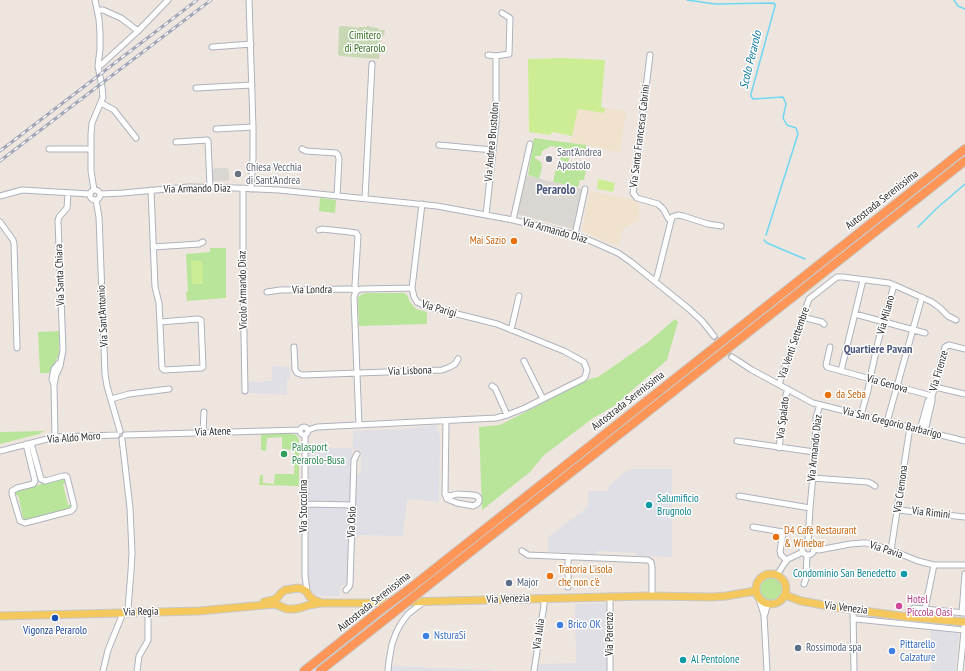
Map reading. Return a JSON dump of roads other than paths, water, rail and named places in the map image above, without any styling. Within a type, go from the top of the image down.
[{"type":"highway","name":"Autostrada Serenissima","points":[[304,671],[965,149]]},
{"type":"highway","name":"Autostrada Serenissima","points":[[320,671],[965,161]]},
{"type":"main road","points":[[764,575],[778,575],[786,586],[784,595],[780,601],[773,604],[764,603],[759,599],[756,591],[757,582],[764,575]]},
{"type":"main road","name":"Via Regia","points":[[0,616],[126,611],[265,602],[273,600],[285,590],[294,588],[302,589],[314,600],[322,603]]},
{"type":"main road","name":"Via Venezia","points":[[364,603],[610,596],[712,597],[756,591]]},
{"type":"main road","points":[[304,607],[308,602],[308,594]]},
{"type":"main road","name":"Via Venezia","points":[[784,595],[814,604],[853,610],[965,622]]},
{"type":"main road","points":[[279,596],[282,607]]},
{"type":"main road","name":"Via Regia","points":[[0,612],[144,612],[209,610],[275,604],[287,609],[294,609],[322,603],[364,603]]},
{"type":"street","points":[[94,190],[91,171],[91,128],[103,97],[98,66],[100,26],[95,0]]},
{"type":"street","points":[[101,65],[138,31],[168,0]]},
{"type":"street","points":[[249,0],[253,127],[251,189]]},
{"type":"street","points":[[97,10],[103,10],[121,18],[138,31]]},
{"type":"street","points":[[488,55],[496,56],[509,54],[510,18],[502,13]]},
{"type":"street","points":[[212,47],[251,44]]},
{"type":"street","name":"Via Santa Francesca Cabrini","points":[[650,55],[634,193],[637,198],[658,204],[670,220]]},
{"type":"street","name":"Via Andrea Brustolon","points":[[486,215],[496,123],[496,56]]},
{"type":"street","points":[[365,198],[372,64]]},
{"type":"street","points":[[196,88],[252,86]]},
{"type":"street","points":[[101,103],[114,110],[136,138]]},
{"type":"street","points":[[216,129],[253,127]]},
{"type":"street","points":[[176,142],[208,141],[210,187]]},
{"type":"street","points":[[513,220],[530,144]]},
{"type":"street","points":[[439,145],[493,150]]},
{"type":"street","points":[[49,149],[91,149]]},
{"type":"street","points":[[302,149],[306,151],[336,153],[338,155],[337,196]]},
{"type":"street","name":"Via Armando Diaz","points":[[100,194],[182,187],[279,190],[422,204],[513,220],[575,235],[618,254],[631,262],[689,309],[702,321],[714,336]]},
{"type":"street","name":"Vicolo Armando Diaz","points":[[242,188],[245,391]]},
{"type":"street","points":[[575,235],[585,189]]},
{"type":"street","points":[[0,196],[22,190],[90,194],[94,190]]},
{"type":"street","points":[[90,194],[91,199],[96,200],[100,197],[98,191],[94,190]]},
{"type":"street","points":[[151,190],[155,286],[158,296],[163,369],[203,367],[201,320],[160,322]]},
{"type":"street","name":"Via Santa Chiara","points":[[55,438],[54,385],[52,378],[57,364],[61,360],[63,350],[58,221],[59,217],[67,208],[68,193]]},
{"type":"street","name":"Via Sant'Antonio","points":[[96,200],[106,380],[118,433]]},
{"type":"street","name":"Via Parigi","points":[[422,204],[412,288],[417,302],[422,305],[490,322],[557,348],[584,362],[587,370]]},
{"type":"street","points":[[654,281],[657,277],[670,220],[674,216],[678,215],[708,224],[721,226]]},
{"type":"street","points":[[0,222],[14,244],[17,348]]},
{"type":"street","points":[[319,230],[350,232],[357,234],[358,238],[355,285],[356,291],[354,297],[359,425]]},
{"type":"street","points":[[153,247],[199,244],[203,242]]},
{"type":"street","name":"Via Venti Settembre","points":[[779,384],[809,299],[835,278],[843,277],[889,283],[922,297],[936,305],[948,316],[956,320]]},
{"type":"street","points":[[841,371],[863,280]]},
{"type":"street","name":"Via Milano","points":[[861,415],[870,374],[894,285]]},
{"type":"street","name":"Via Londra","points":[[267,292],[280,290],[352,289],[356,291],[361,288],[412,288]]},
{"type":"street","points":[[511,330],[519,296]]},
{"type":"street","points":[[887,422],[922,297]]},
{"type":"street","points":[[855,314],[925,333]]},
{"type":"street","points":[[802,317],[822,322],[824,324]]},
{"type":"street","name":"Via Firenze","points":[[922,431],[928,401],[932,396],[935,387],[944,348],[946,345],[949,345],[965,349]]},
{"type":"street","name":"Via Lisbona","points":[[294,347],[295,369],[296,372],[303,375],[446,370],[455,364],[458,359]]},
{"type":"street","name":"Via Genova","points":[[830,347],[826,365],[827,367],[932,396]]},
{"type":"street","name":"Via Armando Diaz","points":[[732,357],[806,400],[820,405],[816,417],[808,542],[804,543],[802,548],[805,554],[806,579],[804,584]]},
{"type":"street","points":[[524,361],[543,399]]},
{"type":"street","name":"Via Atene","points":[[123,437],[203,432],[300,430],[304,427],[308,430],[317,427],[490,419],[507,415],[525,408],[584,379],[587,370]]},
{"type":"street","points":[[492,386],[495,388],[507,415]]},
{"type":"street","points":[[935,387],[965,394]]},
{"type":"street","points":[[111,400],[129,394],[169,389]]},
{"type":"street","name":"Via Spalato","points":[[780,448],[788,389]]},
{"type":"street","name":"Via San Gregorio Barbarigo","points":[[820,405],[965,441]]},
{"type":"street","points":[[203,432],[204,412]]},
{"type":"street","points":[[445,494],[477,496],[479,501],[473,506],[456,503],[447,499],[445,494],[446,421]]},
{"type":"street","name":"Via Cremona","points":[[891,550],[910,427]]},
{"type":"street","points":[[300,430],[301,434],[305,436],[308,433],[308,430]]},
{"type":"street","points":[[103,671],[108,650],[126,611],[132,571],[130,508],[123,437],[118,438],[118,433]]},
{"type":"street","name":"Via Aldo Moro","points":[[0,451],[28,443],[55,438],[118,433]]},
{"type":"street","name":"Via Stoccolma","points":[[305,436],[304,576],[308,594]]},
{"type":"street","name":"Via Spalato","points":[[737,441],[814,452]]},
{"type":"street","name":"Via Aldo Moro","points":[[28,443],[41,479],[44,481],[63,476],[67,477],[74,508],[25,523],[20,521],[12,491],[17,488],[33,484],[35,481],[28,443]]},
{"type":"street","name":"Via Oslo","points":[[346,590],[350,584],[354,460],[357,454]]},
{"type":"street","points":[[812,478],[868,482],[875,486]]},
{"type":"street","points":[[740,496],[810,508]]},
{"type":"street","points":[[304,504],[352,505]]},
{"type":"street","name":"Via Rimini","points":[[898,510],[965,517]]},
{"type":"street","points":[[753,527],[782,532],[780,551],[781,555],[786,560]]},
{"type":"street","points":[[778,575],[786,560],[812,553],[814,549],[812,544],[808,542]]},
{"type":"street","name":"Via Pavia","points":[[814,549],[819,550],[850,544],[867,543],[934,565],[965,565]]},
{"type":"street","points":[[522,551],[528,555],[648,560],[651,562],[652,567],[652,596]]},
{"type":"street","points":[[568,557],[568,588]]},
{"type":"street","points":[[926,609],[934,565]]},
{"type":"street","points":[[908,617],[909,612],[914,608],[963,613],[965,574]]},
{"type":"street","points":[[294,588],[301,583],[304,576]]},
{"type":"street","name":"Via Parenzo","points":[[610,596],[610,671]]},
{"type":"street","name":"Via Julia","points":[[534,671],[544,598]]},
{"type":"street","points":[[759,599],[764,615],[768,671]]},
{"type":"street","points":[[388,671],[392,644],[396,633],[408,614],[421,604],[420,602]]},
{"type":"street","points":[[764,615],[767,606],[770,604]]},
{"type":"street","points":[[853,610],[854,671]]},
{"type":"street","points":[[137,671],[138,656],[148,640],[148,616],[144,612]]},
{"type":"street","name":"Via Venezia","points":[[853,620],[856,619],[964,630]]},
{"type":"street","points":[[960,671],[965,622]]},
{"type":"waterway","name":"Scolo Perarolo","points":[[687,0],[715,4],[775,4],[751,96],[753,99],[783,97],[786,104],[783,118],[787,125],[796,128],[798,134],[766,235]]},
{"type":"waterway","points":[[954,0],[958,6],[965,9]]},
{"type":"waterway","name":"Scolo Perarolo","points":[[918,227],[965,184]]},
{"type":"waterway","name":"Scolo Perarolo","points":[[764,240],[767,243],[805,259]]},
{"type":"tunnel","points":[[714,336],[732,357]]},
{"type":"railway","points":[[0,151],[197,0]]},
{"type":"railway","points":[[0,161],[211,0]]},
{"type":"place","name":"Sant'Andrea Apostolo","points":[[549,159]]},
{"type":"place","name":"Chiesa Vecchia di Sant'Andrea","points":[[238,174]]},
{"type":"place","name":"Mai Sazio","points":[[514,241]]},
{"type":"place","name":"da Seba","points":[[828,395]]},
{"type":"place","name":"Palasport Perarolo-Busa","points":[[284,454]]},
{"type":"place","name":"Salumificio Brugnolo","points":[[649,505]]},
{"type":"place","name":"D4 Cafè Restaurant & Winebar","points":[[776,537]]},
{"type":"place","name":"Condominio San Benedetto","points":[[904,574]]},
{"type":"place","name":"Tratoria L'isola che non c'è","points":[[550,576]]},
{"type":"place","name":"Major","points":[[509,583]]},
{"type":"place","name":"Hotel Piccola Oasi","points":[[899,606]]},
{"type":"place","name":"Vigonza Perarolo","points":[[55,618]]},
{"type":"place","name":"Brico OK","points":[[560,625]]},
{"type":"place","name":"NsturaSi","points":[[426,636]]},
{"type":"place","name":"Rossimoda spa","points":[[798,648]]},
{"type":"place","name":"Pittarello Calzature","points":[[892,651]]},
{"type":"place","name":"Al Pentolone","points":[[683,660]]},
{"type":"district","name":"Perarolo","points":[[556,190]]},
{"type":"district","name":"Quartiere Pavan","points":[[878,350]]},
{"type":"park label","name":"Cimitero di Perarolo","points":[[365,42]]}]
